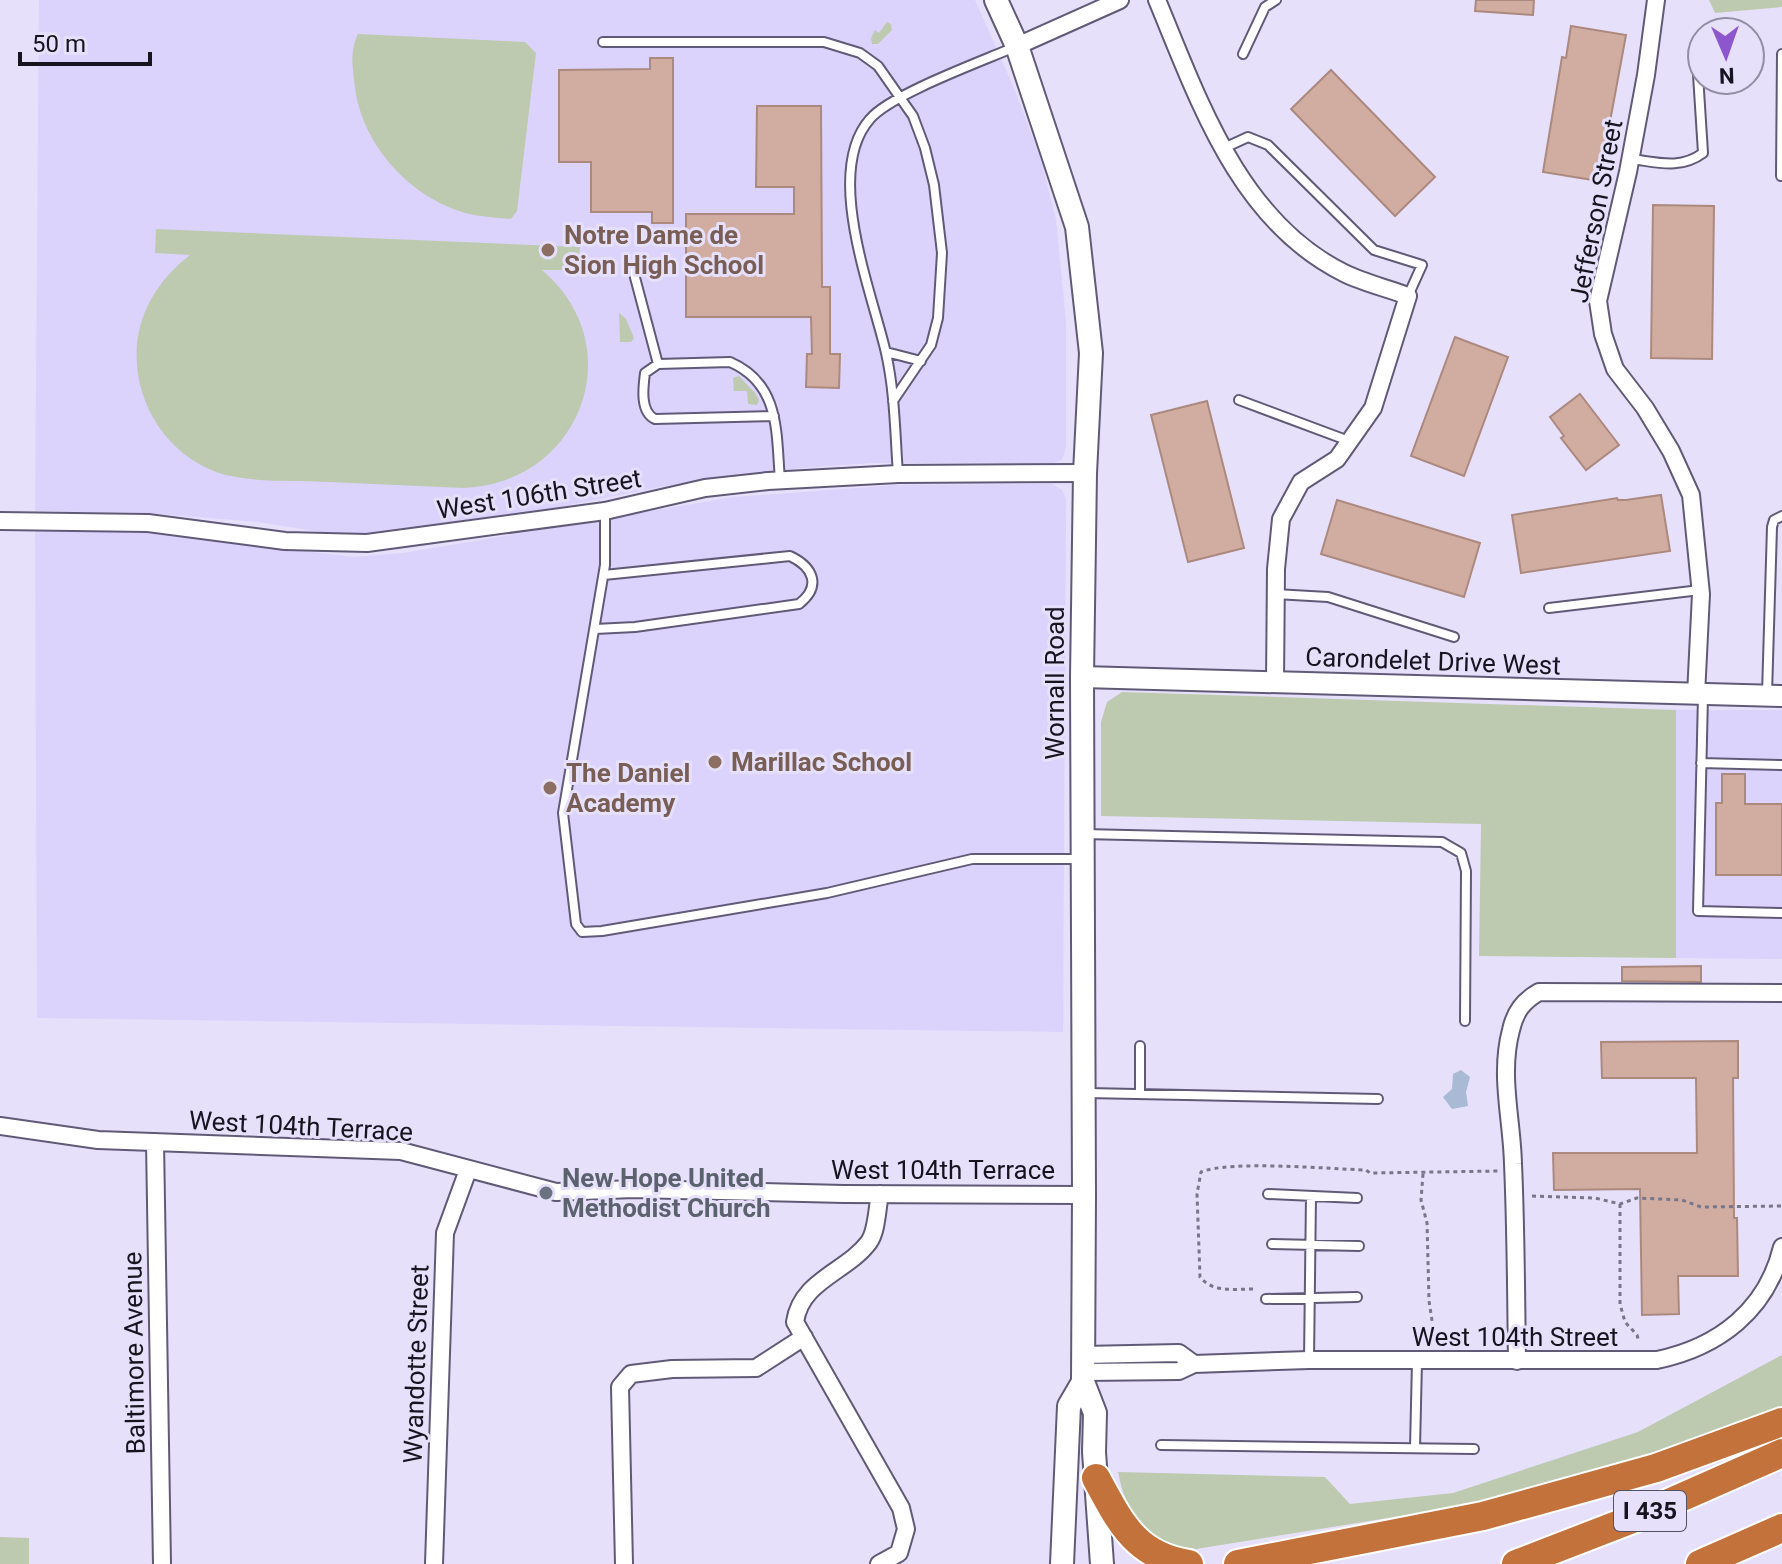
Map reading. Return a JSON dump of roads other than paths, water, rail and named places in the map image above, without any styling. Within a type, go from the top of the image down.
[{"type":"highway","points":[[1238,1564],[1483,1516],[1656,1468],[1782,1422]]},
{"type":"highway","name":"I 435","points":[[1516,1564],[1630,1520],[1782,1453]]},
{"type":"highway","points":[[1096,1478],[1133,1539],[1173,1562],[1189,1564]]},
{"type":"highway","name":"I 435","points":[[1700,1564],[1782,1528]]},
{"type":"main road","name":"Wornall Road","points":[[996,0],[1017,46],[1077,227],[1091,353],[1085,473],[1082,677],[1083,1370],[1095,1413],[1102,1564]]},
{"type":"main road","name":"Wornall Road","points":[[1062,1564],[1069,1406],[1083,1370]]},
{"type":"main road","points":[[1045,1564],[1063,1533]]},
{"type":"street","points":[[1017,46],[1120,0]]},
{"type":"street","points":[[1157,0],[1196,95],[1262,209],[1317,257],[1346,274],[1408,296],[1373,408],[1337,459],[1301,482],[1281,519],[1275,594],[1275,682]]},
{"type":"street","name":"Jefferson Street","points":[[1656,0],[1631,159],[1598,301],[1603,334],[1615,369],[1671,451],[1691,495],[1701,590],[1699,695]]},
{"type":"street","name":"West 106th Street","points":[[0,521],[148,523],[285,541],[367,543],[605,511],[705,488],[780,480],[898,474],[1085,473]]},
{"type":"street","name":"Carondelet Drive West","points":[[1082,677],[1775,696]]},
{"type":"street","points":[[1517,1361],[1514,1196],[1506,1070],[1511,1027],[1525,1000],[1539,992],[1782,993]]},
{"type":"street","name":"West 104th Terrace","points":[[0,1126],[98,1140],[401,1151],[556,1192],[634,1189],[1084,1195]]},
{"type":"street","name":"Baltimore Avenue","points":[[155,1142],[162,1564]]},
{"type":"street","name":"Wyandotte Street","points":[[434,1564],[445,1233],[468,1170]]},
{"type":"street","points":[[879,1564],[899,1553],[906,1529],[901,1508],[795,1322],[797,1309],[825,1276],[856,1255],[871,1240],[880,1194]]},
{"type":"street","name":"West 104th Street","points":[[1083,1370],[1179,1353],[1194,1364],[1309,1360],[1639,1361],[1677,1356],[1702,1347],[1749,1314],[1772,1278],[1782,1247]]},
{"type":"street","points":[[624,1564],[620,1387],[631,1374],[672,1369],[756,1368],[804,1337]]},
{"type":"lane","points":[[1243,54],[1265,7],[1276,0]]},
{"type":"lane","points":[[603,42],[824,42],[860,53],[878,66],[913,116],[925,148],[934,185],[942,253],[938,318],[931,345],[893,401]]},
{"type":"lane","points":[[898,474],[886,352],[852,222],[850,165],[857,137],[871,116],[901,97],[1017,46]]},
{"type":"lane","points":[[1781,176],[1782,54]]},
{"type":"lane","points":[[1631,159],[1677,165],[1692,161],[1703,153],[1699,96]]},
{"type":"lane","points":[[1224,148],[1248,137],[1268,145],[1374,250],[1422,265],[1408,296]]},
{"type":"lane","points":[[633,270],[658,364]]},
{"type":"lane","points":[[886,352],[921,361]]},
{"type":"lane","points":[[774,416],[655,419],[645,409],[645,373],[658,364],[730,362],[740,366],[770,399],[774,416],[780,480]]},
{"type":"lane","points":[[1239,400],[1349,442]]},
{"type":"lane","points":[[605,511],[604,575],[563,813],[576,924],[582,932],[827,893],[972,859],[1082,859]]},
{"type":"lane","points":[[1775,696],[1772,527],[1774,520],[1782,516]]},
{"type":"lane","points":[[595,629],[635,627],[799,604],[807,598],[812,576],[805,563],[790,556],[604,575]]},
{"type":"lane","points":[[1549,608],[1701,590]]},
{"type":"lane","points":[[1275,594],[1328,597],[1454,637]]},
{"type":"lane","points":[[1699,695],[1698,911],[1782,913]]},
{"type":"lane","points":[[1701,763],[1782,765]]},
{"type":"lane","points":[[1082,834],[1442,842],[1461,853],[1466,871],[1465,1021]]},
{"type":"lane","points":[[1140,1046],[1140,1094]]},
{"type":"lane","points":[[1084,1093],[1378,1099]]},
{"type":"lane","points":[[1268,1194],[1357,1198]]},
{"type":"lane","points":[[1309,1360],[1311,1196]]},
{"type":"lane","points":[[1272,1244],[1359,1246]]},
{"type":"lane","points":[[1266,1299],[1357,1297]]},
{"type":"lane","points":[[1415,1448],[1422,1360]]},
{"type":"lane","points":[[1161,1445],[1474,1449]]},
{"type":"water","points":[[1461,1070],[1470,1077],[1466,1092],[1468,1106],[1452,1109],[1443,1097],[1452,1089],[1453,1074]]},
{"type":"place","name":"Notre Dame de Sion High School","points":[[548,250]]},
{"type":"place","name":"Marillac School","points":[[715,762]]},
{"type":"place","name":"The Daniel Academy","points":[[550,788]]},
{"type":"place","name":"New Hope United Methodist Church","points":[[546,1193]]}]
